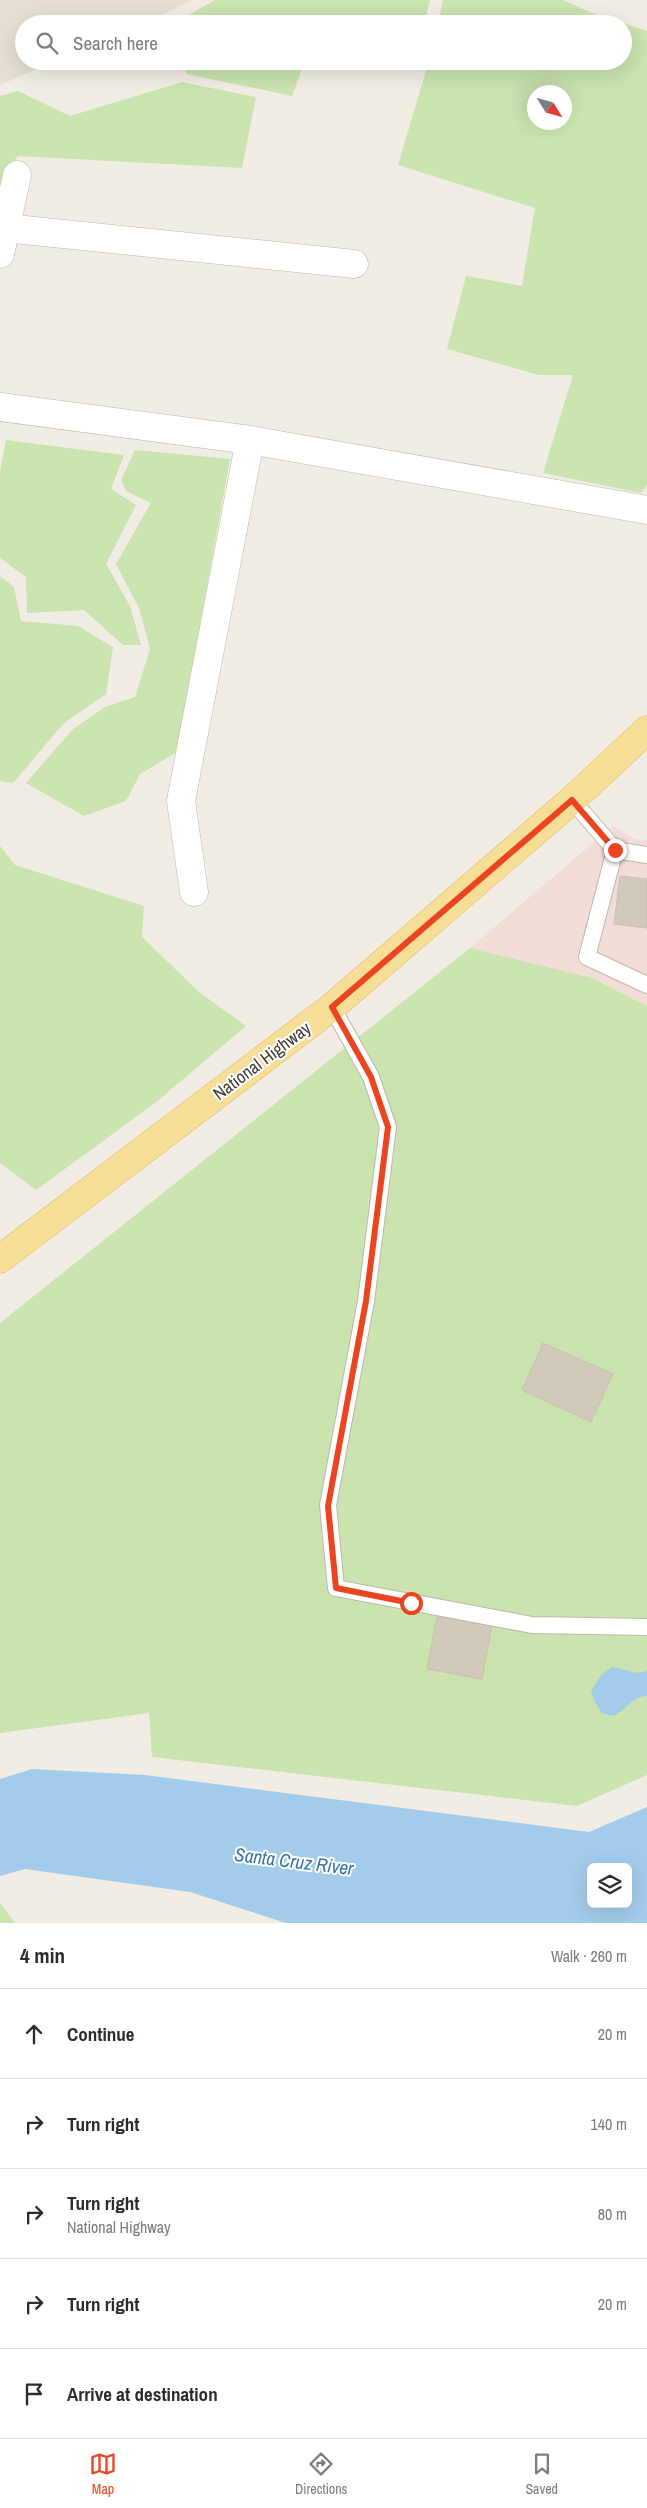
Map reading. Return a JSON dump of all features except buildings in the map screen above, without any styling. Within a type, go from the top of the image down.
[{"type":"main road","name":"National Highway","points":[[0,1259],[332,1007],[572,800],[647,730]]},
{"type":"street","points":[[17,175],[3,241],[354,264]]},
{"type":"street","points":[[0,407],[250,440],[647,510]]},
{"type":"street","points":[[194,892],[181,801],[250,440]]},
{"type":"lane","points":[[572,800],[615,850],[647,855]]},
{"type":"lane","points":[[615,850],[587,957],[647,985]]},
{"type":"lane","points":[[332,1007],[371,1077],[388,1127],[366,1301],[328,1506],[336,1588],[532,1625],[647,1627]]},
{"type":"shaded area","points":[[0,0],[192,0],[162,15],[15,15],[15,70],[35,70],[0,85]]},
{"type":"shaded area","points":[[613,826],[635,839],[647,840],[647,1006],[592,978],[470,948]]},
{"type":"green space","points":[[215,0],[430,0],[426,15],[189,15]]},
{"type":"green space","points":[[443,0],[563,0],[598,15],[440,15]]},
{"type":"green space","points":[[632,26],[647,31],[647,485],[641,493],[543,473],[573,375],[539,375],[447,349],[466,276],[522,286],[535,208],[398,165],[426,70],[632,70]]},
{"type":"green space","points":[[185,70],[302,70],[292,96],[186,74]]},
{"type":"green space","points":[[182,82],[256,97],[242,168],[18,156],[7,172],[0,210],[0,96],[18,91],[70,116]]},
{"type":"green space","points":[[6,440],[124,455],[111,489],[136,505],[106,564],[130,606],[141,645],[123,645],[84,610],[27,613],[26,577],[0,558],[0,472]]},
{"type":"green space","points":[[135,450],[230,459],[177,752],[140,774],[126,801],[84,816],[26,783],[73,729],[105,707],[135,697],[150,649],[139,608],[116,564],[151,503],[126,491],[121,480]]},
{"type":"green space","points":[[0,576],[14,587],[21,621],[78,626],[113,647],[106,694],[64,723],[13,783],[0,781]]},
{"type":"green space","points":[[0,846],[15,865],[144,906],[142,937],[199,992],[246,1026],[155,1103],[36,1190],[0,1163]]},
{"type":"green space","points":[[470,948],[592,978],[647,1006],[647,1775],[577,1806],[152,1757],[149,1713],[0,1733],[0,1323]]},
{"type":"green space","points":[[0,1903],[15,1923],[0,1923]]},
{"type":"water","points":[[613,1667],[637,1673],[647,1671],[647,1696],[638,1698],[614,1716],[602,1713],[591,1691],[602,1674]]},
{"type":"water","name":"Santa Cruz River","points":[[32,1769],[145,1775],[589,1832],[647,1807],[647,1923],[286,1923],[190,1892],[25,1869],[0,1876],[0,1779]]},
{"type":"route","points":[[411,1603],[336,1588],[328,1506],[366,1301],[388,1127],[371,1077],[332,1007],[572,800],[615,850]]}]
